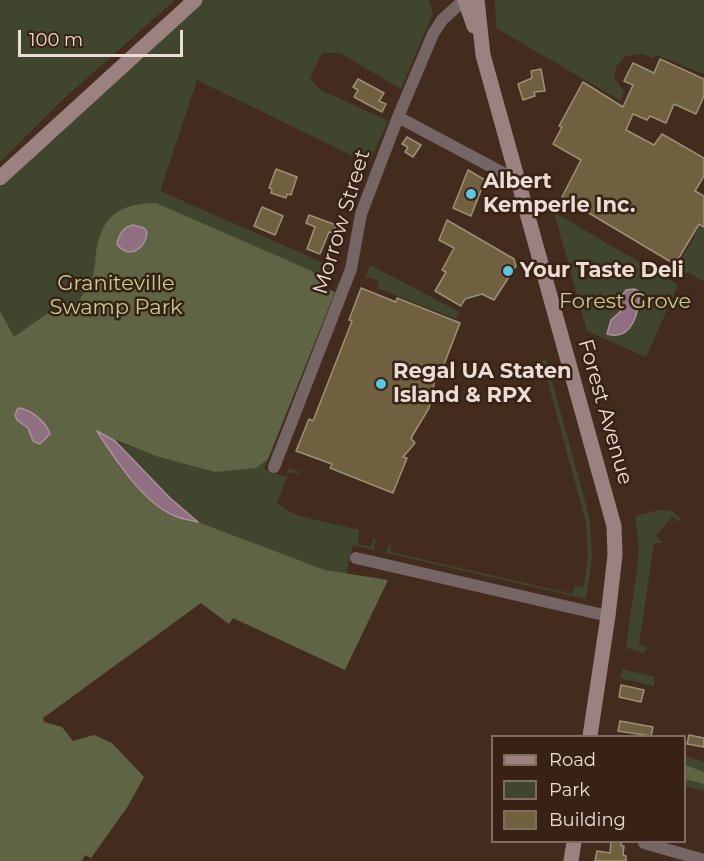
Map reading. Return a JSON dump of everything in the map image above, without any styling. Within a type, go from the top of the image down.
[{"type":"main road","points":[[0,178],[195,0]]},
{"type":"main road","points":[[465,0],[483,55]]},
{"type":"main road","name":"Forest Avenue","points":[[477,0],[483,55],[612,519],[615,555],[590,735]]},
{"type":"main road","points":[[571,861],[574,843]]},
{"type":"street","name":"Morrow Street","points":[[274,467],[351,269],[361,212],[398,117],[433,34],[442,20],[465,0]]},
{"type":"street","points":[[398,117],[520,182]]},
{"type":"street","points":[[356,558],[608,616]]},
{"type":"street","points":[[644,843],[704,860]]},
{"type":"green space","points":[[0,0],[175,0],[60,102],[0,162]]},
{"type":"green space","name":"Graniteville Swamp Park","points":[[202,0],[429,0],[433,13],[401,89],[340,53],[322,53],[310,78],[319,89],[388,121],[371,159],[361,160],[197,80],[160,191],[333,267],[326,288],[335,292],[264,469],[286,477],[289,468],[299,472],[297,474],[289,472],[277,503],[285,509],[300,516],[359,530],[358,544],[371,547],[373,539],[376,539],[374,550],[353,545],[346,575],[325,570],[198,522],[170,498],[115,441],[156,456],[0,372],[0,187]]},
{"type":"green space","points":[[495,0],[704,0],[704,74],[657,55],[653,58],[642,54],[625,56],[616,67],[614,77],[624,92],[621,101],[496,28]]},
{"type":"green space","points":[[156,203],[312,271],[326,289],[335,292],[268,459],[256,468],[215,472],[156,456],[98,433],[122,470],[155,503],[174,516],[198,522],[325,570],[388,580],[345,670],[233,618],[229,624],[201,603],[43,718],[44,722],[62,727],[73,741],[94,735],[112,743],[144,777],[128,806],[91,858],[85,855],[82,861],[0,861],[0,311],[14,337],[45,315],[77,304],[93,275],[97,246],[105,225],[117,212],[134,205]],"holes":[[[123,230],[146,237],[138,250],[117,244]],[[18,408],[33,413],[36,418],[28,428],[15,415]]]},
{"type":"green space","name":"Forest Grove","points":[[554,212],[678,285],[646,357],[587,331]]},
{"type":"green space","points":[[699,225],[704,228],[704,282],[688,272],[683,275],[675,268],[693,240]]},
{"type":"green space","points":[[370,265],[460,312],[456,319],[377,288],[379,281],[366,277]]},
{"type":"green space","points":[[546,359],[589,515],[592,557],[586,599],[386,553],[390,542],[391,552],[573,594],[575,586],[584,587],[588,555],[586,523],[543,364],[533,365]]},
{"type":"green space","points":[[660,510],[672,511],[682,519],[679,521],[672,517],[656,536],[663,543],[654,543],[639,644],[648,648],[643,653],[626,647],[639,549],[635,516]]},
{"type":"green space","points":[[622,669],[655,677],[654,686],[620,678]]},
{"type":"green space","points":[[686,756],[704,762],[704,791],[686,786]]},
{"type":"green space","points":[[686,765],[704,772],[704,784],[686,779]]},
{"type":"shaded area","points":[[133,225],[144,228],[147,232],[144,243],[132,252],[122,249],[117,244],[124,229]]},
{"type":"shaded area","points":[[626,290],[639,291],[639,299],[633,323],[623,333],[607,334],[611,320],[620,312],[624,293]]},
{"type":"shaded area","points":[[18,408],[33,414],[48,429],[50,434],[40,444],[33,441],[28,428],[17,420],[15,415]]},
{"type":"shaded area","points":[[97,431],[115,441],[170,498],[198,522],[175,516],[152,501],[131,479]]},
{"type":"building","points":[[660,59],[704,79],[704,96],[696,114],[674,104],[666,123],[650,116],[647,120],[633,114],[626,130],[654,145],[662,134],[704,158],[704,176],[695,191],[704,196],[704,227],[699,224],[677,261],[673,259],[671,262],[562,197],[581,160],[553,144],[562,127],[559,126],[583,82],[623,107],[633,85],[624,81],[633,63],[654,73]]},
{"type":"building","points":[[541,69],[545,91],[534,92],[535,96],[523,100],[518,84],[532,78],[531,71]]},
{"type":"building","points":[[358,79],[384,93],[379,101],[386,104],[382,112],[354,97],[358,90],[353,87]]},
{"type":"building","points":[[407,137],[421,145],[413,157],[405,152],[408,147],[402,144]]},
{"type":"building","points":[[276,169],[297,177],[291,195],[287,194],[286,198],[271,193],[272,189],[269,188]]},
{"type":"building","points":[[468,170],[485,180],[471,216],[453,208]]},
{"type":"building","points":[[262,207],[283,216],[275,235],[254,226]]},
{"type":"building","points":[[309,215],[336,225],[333,233],[329,232],[320,254],[307,249],[315,227],[306,223]]},
{"type":"building","points":[[447,220],[514,259],[516,266],[494,300],[482,294],[465,299],[461,306],[435,291],[446,272],[442,270],[454,248],[439,240]]},
{"type":"building","name":"Regal UA Staten Island & RPX","points":[[361,288],[396,302],[397,298],[460,323],[443,367],[442,376],[436,375],[429,408],[411,438],[415,443],[403,457],[407,458],[393,493],[330,468],[332,464],[296,451],[309,419],[313,421],[352,321],[349,320]]},
{"type":"building","points":[[621,685],[644,690],[641,702],[619,697]]},
{"type":"building","points":[[620,721],[653,727],[651,735],[618,731]]},
{"type":"building","points":[[689,735],[704,738],[704,747],[687,744]]},
{"type":"building","points":[[611,843],[622,843],[626,861],[595,861],[597,851],[610,853]]},
{"type":"place","name":"Albert Kemperle Inc.","points":[[471,194]]},
{"type":"place","name":"Your Taste Deli","points":[[508,271]]},
{"type":"place","name":"Regal UA Staten Island & RPX","points":[[381,384]]}]
